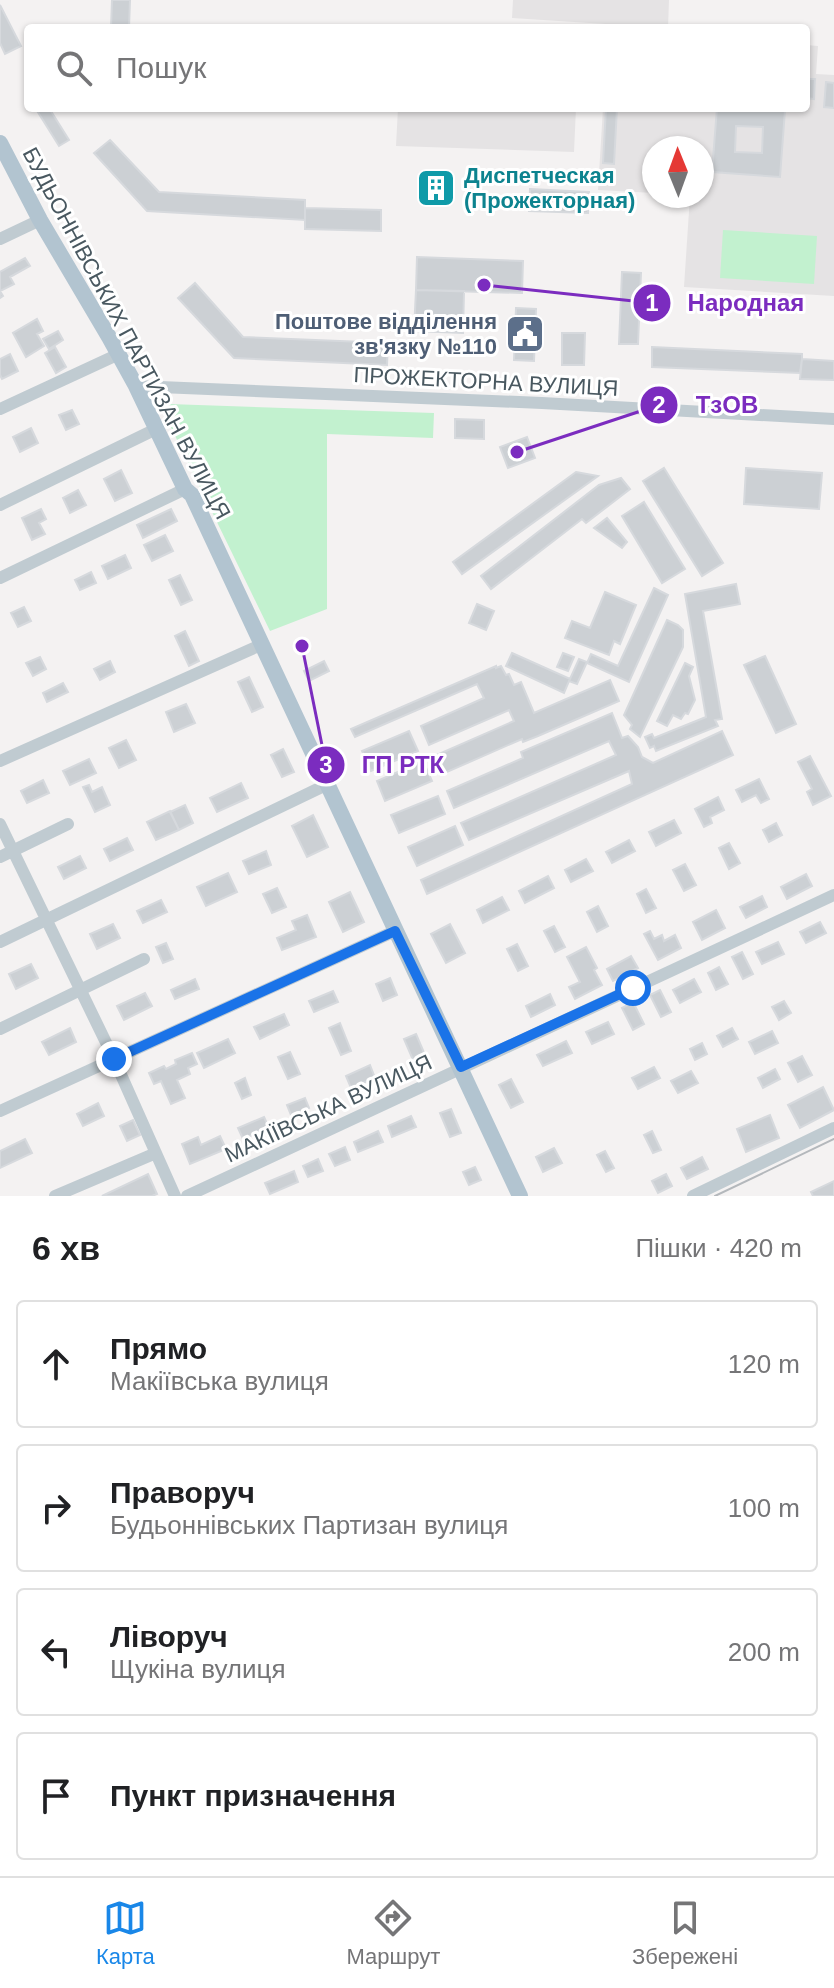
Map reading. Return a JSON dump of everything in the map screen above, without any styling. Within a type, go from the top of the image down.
[{"type":"main road","name":"БУДЬОННІВСЬКИХ ПАРТИЗАН ВУЛИЦЯ","points":[[0,143],[40,220],[119,354],[185,489],[192,495],[520,1196]]},
{"type":"street","points":[[0,239],[40,220]]},
{"type":"street","points":[[0,409],[119,354]]},
{"type":"street","name":"ПРОЖЕКТОРНА ВУЛИЦЯ","points":[[136,386],[547,403],[834,419]]},
{"type":"street","points":[[0,505],[156,429]]},
{"type":"street","points":[[0,578],[185,489]]},
{"type":"street","points":[[0,761],[263,644]]},
{"type":"street","points":[[0,942],[328,784]]},
{"type":"street","points":[[0,824],[114,1059],[175,1196]]},
{"type":"street","points":[[0,857],[68,824]]},
{"type":"street","name":"МАКІЇВСЬКА ВУЛИЦЯ","points":[[187,1196],[834,895]]},
{"type":"street","points":[[0,1111],[395,931]]},
{"type":"street","points":[[0,1029],[144,959]]},
{"type":"street","points":[[693,1196],[834,1128]]},
{"type":"street","points":[[55,1196],[156,1153]]},
{"type":"shaded area","points":[[513,0],[669,0],[668,24],[606,24],[512,18]]},
{"type":"shaded area","points":[[810,45],[818,46],[816,74],[834,75],[834,296],[684,287],[689,208],[714,208],[714,136],[642,136],[642,192],[598,190],[603,112],[810,112]]},
{"type":"shaded area","points":[[398,112],[576,112],[574,152],[396,146]]},
{"type":"green space","points":[[723,230],[817,236],[814,284],[720,278]]},
{"type":"green space","points":[[169,404],[434,413],[433,438],[327,434],[327,609],[270,631],[162,409]]},
{"type":"building","points":[[112,0],[130,0],[129,24],[111,24]]},
{"type":"building","points":[[0,5],[21,46],[5,54],[0,43]]},
{"type":"building","points":[[810,79],[815,79],[814,99],[810,98]]},
{"type":"building","points":[[826,82],[834,83],[834,108],[824,107]]},
{"type":"building","points":[[38,112],[52,112],[69,140],[59,146]]},
{"type":"building","points":[[606,112],[617,112],[614,164],[603,163]]},
{"type":"building","points":[[717,112],[785,112],[780,177],[714,172]],"holes":[[[736,126],[763,127],[762,153],[735,152]]]},
{"type":"building","points":[[110,140],[159,192],[305,200],[305,220],[147,211],[94,153]]},
{"type":"building","name":"Диспетческая (Прожекторная)","points":[[420,176],[453,176],[453,200],[420,201]]},
{"type":"building","points":[[530,189],[589,192],[588,213],[529,211]]},
{"type":"building","points":[[305,208],[381,210],[381,231],[305,229]]},
{"type":"building","points":[[417,257],[523,261],[522,293],[416,290]]},
{"type":"building","points":[[25,258],[30,266],[10,277],[14,284],[0,291],[0,272]]},
{"type":"building","points":[[622,272],[641,273],[638,344],[619,344]]},
{"type":"building","points":[[195,283],[243,337],[388,343],[387,365],[234,358],[178,298]]},
{"type":"building","points":[[416,290],[464,291],[463,333],[414,331]]},
{"type":"building","name":"Поштове відділення зв'язку №110","points":[[516,308],[536,309],[534,361],[514,360]]},
{"type":"building","points":[[37,319],[43,331],[37,334],[44,346],[26,357],[13,333]]},
{"type":"building","points":[[58,331],[63,340],[49,349],[43,339]]},
{"type":"building","points":[[562,333],[585,333],[584,365],[562,365]]},
{"type":"building","points":[[55,347],[66,367],[56,373],[45,353]]},
{"type":"building","points":[[652,347],[802,354],[802,359],[800,373],[652,367]]},
{"type":"building","points":[[10,354],[18,371],[2,379],[0,359]]},
{"type":"building","points":[[802,359],[834,361],[834,380],[800,379]]},
{"type":"building","points":[[72,410],[79,424],[66,430],[59,415]]},
{"type":"building","points":[[455,419],[484,420],[484,439],[455,438]]},
{"type":"building","points":[[31,428],[38,443],[20,452],[13,437]]},
{"type":"building","points":[[527,437],[535,458],[508,468],[500,447]]},
{"type":"building","points":[[664,468],[723,563],[702,576],[643,481]]},
{"type":"building","points":[[746,468],[822,473],[819,509],[744,504]]},
{"type":"building","points":[[121,470],[132,493],[115,501],[104,479]]},
{"type":"building","points":[[576,472],[598,476],[462,574],[453,562]]},
{"type":"building","points":[[621,478],[630,489],[586,523],[582,519],[491,589],[481,576],[599,485]]},
{"type":"building","points":[[78,490],[86,505],[70,513],[63,498]]},
{"type":"building","points":[[644,502],[685,569],[662,583],[622,516]]},
{"type":"building","points":[[41,509],[46,519],[39,523],[45,534],[32,540],[22,518]]},
{"type":"building","points":[[171,509],[177,521],[143,538],[137,525]]},
{"type":"building","points":[[607,518],[627,542],[622,548],[594,528]]},
{"type":"building","points":[[165,535],[173,551],[152,561],[144,545]]},
{"type":"building","points":[[125,555],[131,568],[108,579],[102,566]]},
{"type":"building","points":[[91,572],[96,583],[80,590],[75,580]]},
{"type":"building","points":[[180,575],[192,600],[181,605],[169,580]]},
{"type":"building","points":[[736,584],[740,604],[703,611],[722,719],[715,720],[718,726],[656,751],[654,746],[650,748],[645,737],[652,734],[654,738],[706,717],[685,594]]},
{"type":"building","points":[[654,588],[668,595],[629,682],[587,663],[591,654],[618,666]]},
{"type":"building","points":[[605,592],[636,605],[620,644],[614,641],[609,655],[565,638],[572,621],[590,628]]},
{"type":"building","points":[[477,604],[494,611],[486,630],[469,623]]},
{"type":"building","points":[[24,607],[31,621],[18,627],[11,613]]},
{"type":"building","points":[[667,620],[683,630],[683,647],[640,737],[630,729],[632,725],[624,715]]},
{"type":"building","points":[[185,631],[199,661],[189,666],[175,636]]},
{"type":"building","points":[[512,653],[570,679],[579,659],[587,662],[577,684],[569,681],[564,693],[506,666]]},
{"type":"building","points":[[563,653],[574,657],[568,671],[557,667]]},
{"type":"building","points":[[765,656],[796,724],[776,733],[744,665]]},
{"type":"building","points":[[40,657],[46,669],[33,676],[26,663]]},
{"type":"building","points":[[110,661],[115,672],[100,680],[94,669]]},
{"type":"building","points":[[324,661],[329,671],[309,681],[304,671]]},
{"type":"building","points":[[685,663],[693,667],[689,676],[695,700],[688,714],[685,713],[681,719],[673,715],[667,726],[657,721]]},
{"type":"building","points":[[501,666],[506,675],[509,674],[514,685],[521,682],[534,713],[610,680],[619,701],[440,775],[432,757],[514,721],[509,710],[429,745],[421,726],[484,698],[477,684],[355,737],[351,729]]},
{"type":"building","points":[[249,677],[263,707],[252,712],[238,682]]},
{"type":"building","points":[[63,683],[68,692],[47,702],[43,693]]},
{"type":"building","points":[[186,704],[195,723],[174,732],[166,712]]},
{"type":"building","points":[[612,713],[622,738],[628,736],[642,757],[653,763],[722,731],[733,755],[427,894],[421,880],[632,784],[629,771],[469,840],[461,823],[616,755],[609,741],[454,808],[447,791],[523,758],[521,752]]},
{"type":"building","points":[[409,731],[418,751],[371,771],[362,751]]},
{"type":"building","points":[[126,740],[136,760],[119,768],[109,748]]},
{"type":"building","points":[[283,749],[294,772],[282,777],[271,755]]},
{"type":"building","points":[[810,756],[831,796],[813,805],[807,792],[812,789],[798,762]]},
{"type":"building","points":[[89,759],[96,773],[70,785],[63,771]]},
{"type":"building","points":[[423,761],[432,781],[385,801],[377,781]]},
{"type":"building","points":[[759,779],[769,799],[761,803],[756,795],[742,802],[736,790]]},
{"type":"building","points":[[43,780],[49,793],[27,803],[21,791]]},
{"type":"building","points":[[241,783],[248,798],[217,812],[210,798]]},
{"type":"building","points":[[89,785],[92,792],[102,787],[110,805],[95,812],[83,787]]},
{"type":"building","points":[[438,796],[445,814],[399,833],[391,815]]},
{"type":"building","points":[[718,797],[724,810],[710,817],[712,823],[704,827],[695,809]]},
{"type":"building","points":[[185,805],[193,823],[179,830],[170,812]]},
{"type":"building","points":[[170,811],[179,830],[156,840],[147,822]]},
{"type":"building","points":[[313,815],[328,847],[307,857],[292,826]]},
{"type":"building","points":[[674,820],[681,833],[656,846],[649,832]]},
{"type":"building","points":[[776,823],[782,835],[769,842],[763,830]]},
{"type":"building","points":[[455,826],[463,845],[417,866],[408,847]]},
{"type":"building","points":[[127,838],[133,850],[110,861],[104,849]]},
{"type":"building","points":[[629,840],[635,851],[612,863],[606,852]]},
{"type":"building","points":[[729,843],[740,863],[729,869],[719,848]]},
{"type":"building","points":[[266,851],[271,865],[249,874],[243,861]]},
{"type":"building","points":[[80,856],[86,868],[64,879],[58,867]]},
{"type":"building","points":[[586,859],[593,871],[571,882],[565,870]]},
{"type":"building","points":[[685,864],[696,885],[684,891],[673,870]]},
{"type":"building","points":[[228,873],[237,892],[206,906],[197,887]]},
{"type":"building","points":[[806,874],[812,886],[787,899],[781,887]]},
{"type":"building","points":[[548,876],[554,888],[525,903],[519,891]]},
{"type":"building","points":[[277,888],[286,907],[272,913],[263,894]]},
{"type":"building","points":[[646,889],[656,908],[646,913],[637,894]]},
{"type":"building","points":[[350,892],[364,922],[343,932],[329,902]]},
{"type":"building","points":[[762,896],[767,907],[746,918],[740,907]]},
{"type":"building","points":[[502,897],[509,910],[483,923],[477,910]]},
{"type":"building","points":[[161,900],[167,912],[143,923],[137,911]]},
{"type":"building","points":[[598,906],[608,926],[597,932],[587,912]]},
{"type":"building","points":[[716,910],[725,928],[702,940],[693,922]]},
{"type":"building","points":[[307,915],[316,937],[282,950],[277,938],[296,930],[292,921]]},
{"type":"building","points":[[820,922],[826,933],[806,943],[800,932]]},
{"type":"building","points":[[113,924],[120,938],[97,949],[90,934]]},
{"type":"building","points":[[450,924],[465,953],[446,963],[431,934]]},
{"type":"building","points":[[554,926],[565,947],[555,952],[544,931]]},
{"type":"building","points":[[650,931],[654,939],[662,935],[664,941],[675,935],[681,948],[658,960],[644,934]]},
{"type":"building","points":[[778,942],[784,954],[762,964],[756,952]]},
{"type":"building","points":[[166,943],[173,959],[163,963],[156,947]]},
{"type":"building","points":[[517,944],[528,966],[518,971],[507,949]]},
{"type":"building","points":[[586,947],[602,985],[575,999],[569,987],[580,982],[567,957]]},
{"type":"building","points":[[742,952],[753,974],[743,979],[732,957]]},
{"type":"building","points":[[631,956],[638,968],[613,981],[607,969]]},
{"type":"building","points":[[31,964],[38,978],[16,989],[9,974]]},
{"type":"building","points":[[719,967],[728,984],[716,990],[708,973]]},
{"type":"building","points":[[390,978],[397,995],[383,1001],[376,984]]},
{"type":"building","points":[[195,979],[199,989],[175,999],[171,990]]},
{"type":"building","points":[[694,979],[701,992],[680,1003],[673,990]]},
{"type":"building","points":[[660,990],[671,1012],[661,1017],[650,995]]},
{"type":"building","points":[[333,991],[338,1002],[314,1012],[309,1001]]},
{"type":"building","points":[[145,993],[152,1006],[124,1020],[117,1006]]},
{"type":"building","points":[[550,994],[555,1005],[531,1017],[526,1006]]},
{"type":"building","points":[[784,1001],[791,1013],[779,1020],[772,1007]]},
{"type":"building","points":[[633,1002],[644,1024],[633,1030],[622,1008]]},
{"type":"building","points":[[284,1014],[289,1025],[260,1039],[254,1027]]},
{"type":"building","points":[[608,1022],[614,1034],[592,1044],[586,1032]]},
{"type":"building","points":[[340,1023],[351,1051],[341,1055],[329,1028]]},
{"type":"building","points":[[70,1028],[76,1042],[49,1055],[42,1042]]},
{"type":"building","points":[[732,1028],[738,1039],[723,1047],[717,1036]]},
{"type":"building","points":[[772,1031],[778,1043],[755,1054],[749,1042]]},
{"type":"building","points":[[416,1034],[425,1055],[413,1060],[404,1039]]},
{"type":"building","points":[[228,1039],[235,1053],[204,1068],[197,1053]]},
{"type":"building","points":[[566,1041],[572,1053],[543,1066],[537,1055]]},
{"type":"building","points":[[702,1043],[707,1054],[695,1060],[690,1049]]},
{"type":"building","points":[[290,1052],[300,1074],[288,1079],[278,1057]]},
{"type":"building","points":[[192,1053],[197,1064],[188,1068],[190,1074],[177,1080],[185,1098],[171,1104],[161,1081],[154,1084],[149,1073],[164,1066],[166,1069],[176,1064],[175,1060]]},
{"type":"building","points":[[802,1056],[812,1075],[798,1082],[788,1063]]},
{"type":"building","points":[[370,1065],[375,1078],[351,1088],[346,1076]]},
{"type":"building","points":[[654,1067],[660,1078],[638,1089],[632,1078]]},
{"type":"building","points":[[775,1069],[780,1079],[763,1088],[758,1078]]},
{"type":"building","points":[[691,1071],[698,1083],[678,1093],[671,1081]]},
{"type":"building","points":[[245,1078],[251,1095],[242,1099],[235,1083]]},
{"type":"building","points":[[511,1079],[523,1102],[511,1108],[499,1085]]},
{"type":"building","points":[[823,1087],[834,1110],[800,1128],[788,1105]]},
{"type":"building","points":[[305,1098],[309,1108],[291,1115],[287,1105]]},
{"type":"building","points":[[98,1103],[104,1116],[83,1126],[77,1114]]},
{"type":"building","points":[[451,1109],[461,1133],[450,1137],[440,1113]]},
{"type":"building","points":[[770,1115],[779,1138],[746,1152],[737,1129]]},
{"type":"building","points":[[411,1116],[416,1127],[392,1137],[388,1126]]},
{"type":"building","points":[[264,1117],[269,1128],[243,1139],[238,1128]]},
{"type":"building","points":[[133,1120],[140,1135],[127,1141],[120,1126]]},
{"type":"building","points":[[378,1131],[383,1142],[358,1152],[354,1142]]},
{"type":"building","points":[[652,1131],[661,1150],[653,1153],[644,1135]]},
{"type":"building","points":[[220,1136],[226,1149],[190,1164],[182,1144],[198,1137],[201,1145]]},
{"type":"building","points":[[25,1139],[32,1153],[0,1168],[0,1151]]},
{"type":"building","points":[[345,1147],[350,1160],[335,1166],[329,1154]]},
{"type":"building","points":[[554,1148],[562,1163],[543,1172],[536,1157]]},
{"type":"building","points":[[605,1151],[614,1168],[606,1172],[597,1155]]},
{"type":"building","points":[[702,1157],[708,1169],[687,1179],[681,1168]]},
{"type":"building","points":[[318,1159],[323,1171],[308,1177],[303,1166]]},
{"type":"building","points":[[475,1167],[481,1180],[469,1185],[463,1172]]},
{"type":"building","points":[[294,1171],[298,1182],[270,1194],[265,1183]]},
{"type":"building","points":[[148,1174],[157,1194],[102,1196]]},
{"type":"building","points":[[666,1174],[672,1186],[658,1193],[652,1181]]},
{"type":"building","points":[[834,1181],[834,1196],[813,1196],[811,1192]]},
{"type":"tram line","points":[[715,1196],[834,1139]]},
{"type":"place","name":"Диспетческая (Прожекторная)","points":[[436,188]]},
{"type":"place","name":"Народная","points":[[484,285]]},
{"type":"place","name":"Поштове відділення зв'язку №110","points":[[525,334]]},
{"type":"place","name":"ТзОВ","points":[[517,452]]},
{"type":"place","name":"ГП РТК","points":[[302,646]]},
{"type":"route","points":[[114,1059],[395,931],[461,1067],[633,988]]}]
